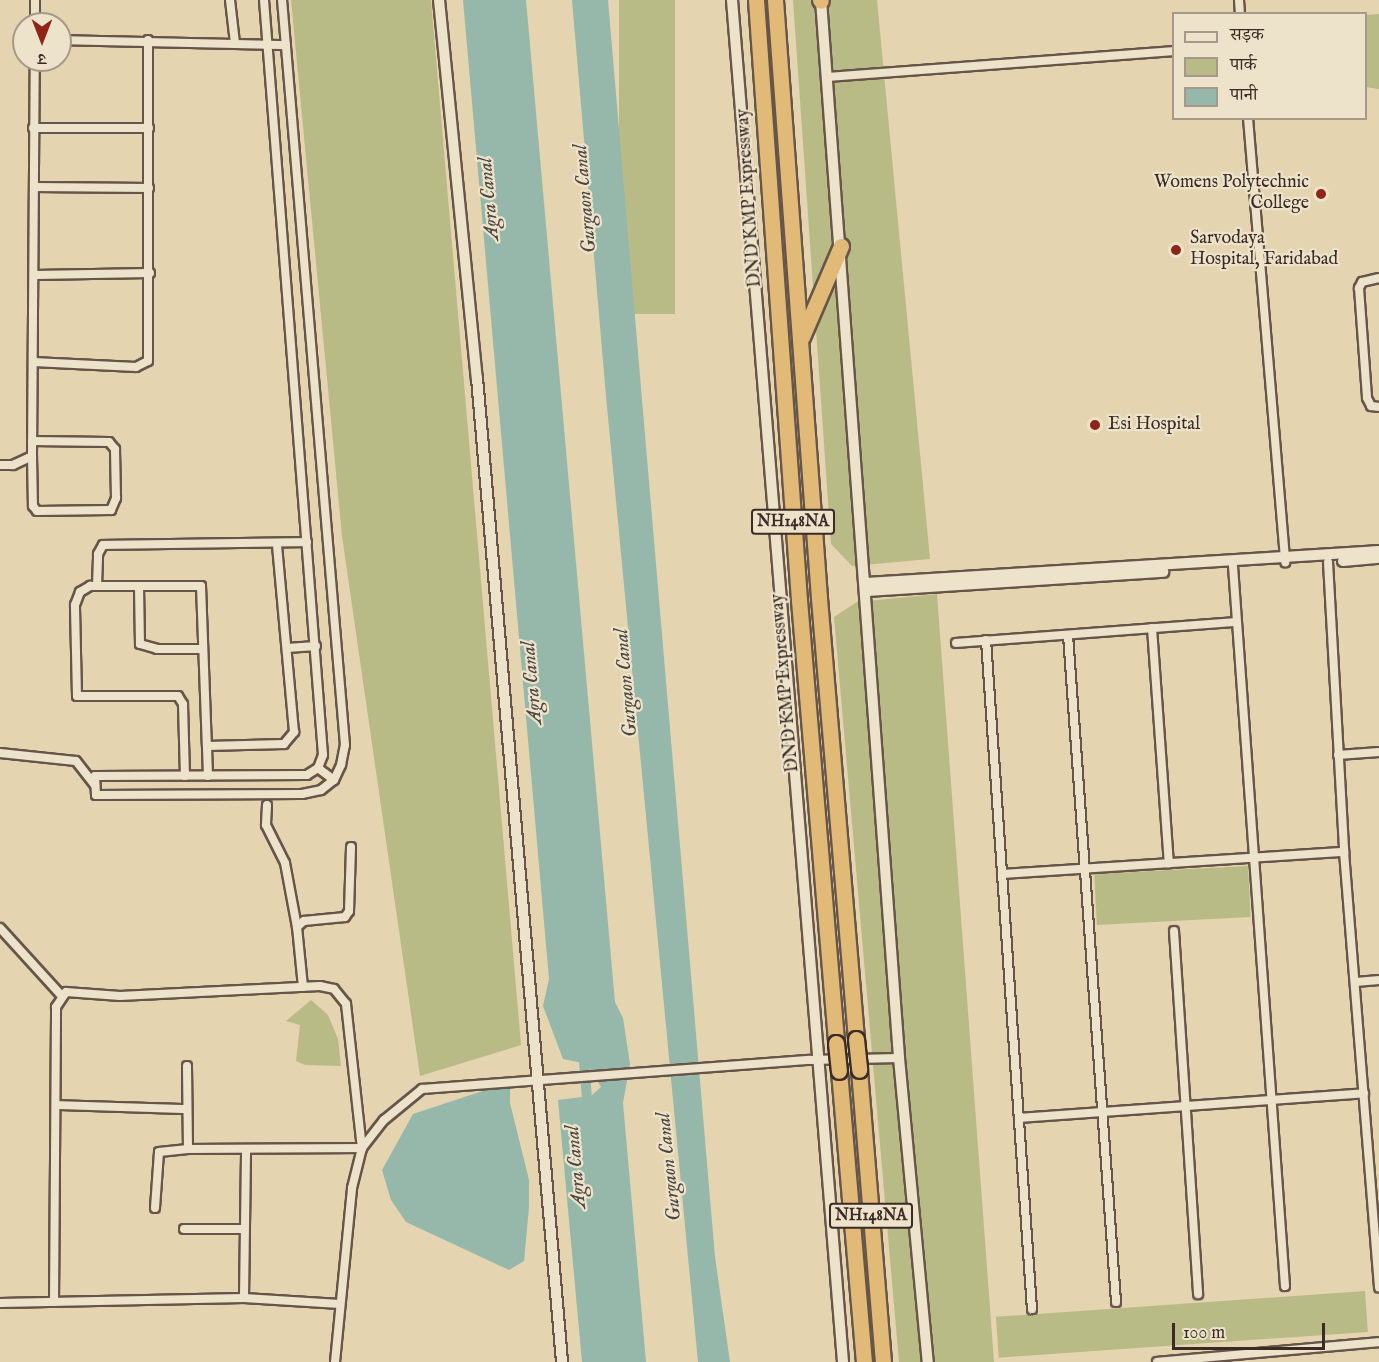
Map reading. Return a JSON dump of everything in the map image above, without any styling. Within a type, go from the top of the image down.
[{"type":"highway","name":"DND KMP Expressway","points":[[756,0],[798,600],[864,1362]]},
{"type":"highway","name":"NH148NA","points":[[776,0],[883,1362]]},
{"type":"highway","points":[[801,340],[841,246]]},
{"type":"street","points":[[230,0],[235,43]]},
{"type":"street","points":[[96,790],[95,776],[307,775],[318,768],[323,732],[264,0]]},
{"type":"street","points":[[96,790],[302,794],[321,790],[334,780],[345,746],[282,0]]},
{"type":"street","points":[[439,0],[543,1083],[562,1362]]},
{"type":"street","points":[[732,0],[813,1060],[843,1362]]},
{"type":"street","points":[[821,0],[841,246],[899,1058],[928,1362]]},
{"type":"street","points":[[72,40],[286,45]]},
{"type":"street","points":[[33,362],[143,366],[150,352],[148,40]]},
{"type":"street","points":[[828,77],[1172,51]]},
{"type":"street","points":[[32,441],[109,442],[115,449],[116,498],[111,510],[37,511],[33,506],[32,441],[35,275],[33,128],[35,72]]},
{"type":"street","points":[[1248,120],[1284,560]]},
{"type":"street","points":[[33,128],[149,128]]},
{"type":"street","points":[[34,187],[149,188]]},
{"type":"street","points":[[35,275],[150,273]]},
{"type":"street","points":[[1379,278],[1362,282],[1359,288],[1367,398],[1371,406],[1379,407]]},
{"type":"street","points":[[0,465],[13,465],[32,456]]},
{"type":"street","points":[[97,586],[98,554],[103,545],[308,542]]},
{"type":"street","points":[[207,747],[284,744],[290,740],[294,732],[277,544]]},
{"type":"street","points":[[866,587],[1233,566],[1379,551]]},
{"type":"street","points":[[866,587],[1284,560],[1328,562],[1379,558]]},
{"type":"street","points":[[1328,562],[1344,852],[1379,1288]]},
{"type":"street","points":[[1233,566],[1285,1286]]},
{"type":"street","points":[[185,776],[183,704],[178,696],[77,696],[75,605],[80,592],[97,586],[201,586],[208,776]]},
{"type":"street","points":[[140,586],[141,644],[157,650],[203,649]]},
{"type":"street","points":[[957,643],[1236,622]]},
{"type":"street","points":[[1152,628],[1169,863]]},
{"type":"street","points":[[1068,634],[1116,1302]]},
{"type":"street","points":[[986,640],[1032,1309]]},
{"type":"street","points":[[287,648],[316,646]]},
{"type":"street","points":[[1338,755],[1379,752]]},
{"type":"street","points":[[0,753],[76,761],[96,790]]},
{"type":"street","points":[[318,768],[334,780]]},
{"type":"street","points":[[267,804],[266,825],[285,863],[297,927],[303,987]]},
{"type":"street","points":[[297,927],[304,921],[345,917],[349,911],[351,847]]},
{"type":"street","points":[[1002,874],[1344,852]]},
{"type":"street","points":[[0,928],[61,995]]},
{"type":"street","points":[[1174,931],[1198,1294]]},
{"type":"street","points":[[1356,982],[1379,980]]},
{"type":"street","points":[[54,1302],[56,1007],[61,995],[66,992],[120,996],[303,987],[334,988],[346,1005],[362,1148],[352,1188],[335,1362]]},
{"type":"street","points":[[362,1148],[384,1120],[426,1088],[543,1083],[813,1060],[899,1058]]},
{"type":"street","points":[[187,1066],[188,1149]]},
{"type":"street","points":[[1019,1118],[1364,1093]]},
{"type":"street","points":[[56,1105],[186,1109]]},
{"type":"street","points":[[155,1208],[159,1152],[188,1149],[362,1148]]},
{"type":"street","points":[[244,1298],[246,1150]]},
{"type":"street","points":[[184,1229],[244,1229]]},
{"type":"street","points":[[0,1303],[244,1298],[340,1304]]},
{"type":"street","points":[[1157,1362],[1379,1342]]},
{"type":"green space","points":[[291,0],[431,0],[521,1045],[420,1076],[342,536]]},
{"type":"green space","points":[[619,0],[675,0],[675,314],[619,314]]},
{"type":"green space","points":[[793,0],[877,0],[930,559],[852,566],[831,544]]},
{"type":"green space","points":[[1379,14],[1379,89],[1367,87],[1367,15]]},
{"type":"green space","points":[[937,594],[994,1362],[899,1362],[834,617],[857,602]]},
{"type":"green space","points":[[1248,866],[1251,917],[1097,925],[1094,874]]},
{"type":"green space","points":[[311,1000],[328,1015],[338,1039],[341,1066],[305,1065],[296,1061],[300,1025],[286,1021]]},
{"type":"green space","points":[[1365,1291],[1368,1332],[999,1358],[996,1317]]},
{"type":"water","points":[[463,0],[526,0],[615,1002],[623,1018],[630,1064],[623,1103],[646,1362],[582,1362],[558,1100],[591,1096],[601,1087],[587,1064],[563,1059],[543,1006],[549,979]]},
{"type":"water","points":[[572,0],[608,0],[715,1257],[730,1362],[698,1362],[606,396]]},
{"type":"water","points":[[510,1082],[510,1103],[529,1180],[529,1207],[524,1261],[509,1270],[406,1222],[391,1200],[382,1170],[413,1114]]},
{"type":"waterway","name":"Agra Canal","points":[[583,1049],[588,1111]]},
{"type":"place","name":"Womens Polytechnic College","points":[[1321,194]]},
{"type":"place","name":"Sarvodaya Hospital, Faridabad","points":[[1176,250]]},
{"type":"place","name":"Esi Hospital","points":[[1095,425]]},
{"type":"water label","name":"Gurgaon Canal","points":[[585,199]]},
{"type":"water label","name":"Gurgaon Canal","points":[[626,683]]},
{"type":"water label","name":"Gurgaon Canal","points":[[669,1167]]}]
